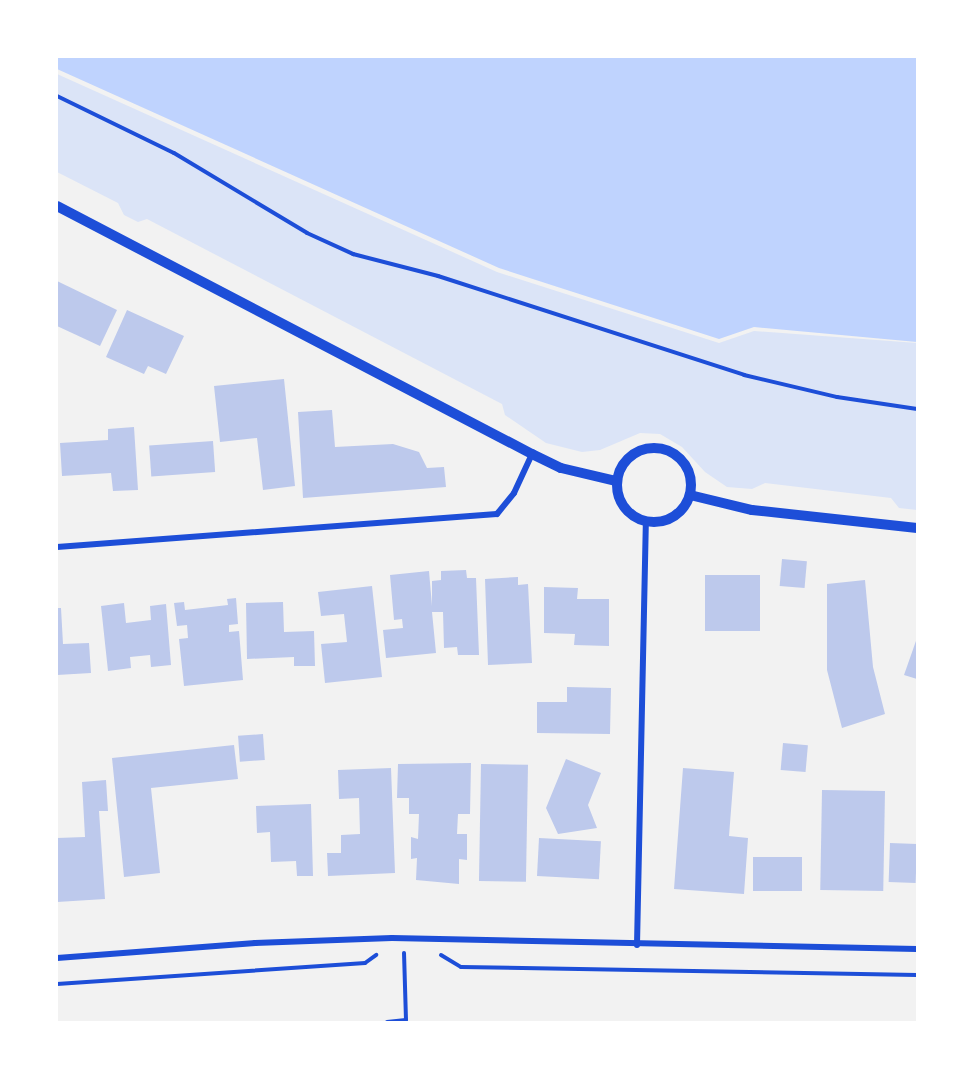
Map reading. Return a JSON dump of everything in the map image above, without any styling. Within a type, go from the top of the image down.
[{"type":"street","points":[[57,206],[532,454],[561,468],[616,481]]},
{"type":"street","points":[[661,448],[682,460],[691,483],[690,495],[678,514],[668,520],[646,522],[636,518],[621,503],[616,481],[620,469],[636,451],[661,448]]},
{"type":"street","points":[[57,547],[497,514],[514,493],[532,454]]},
{"type":"street","points":[[690,495],[752,510],[917,528]]},
{"type":"street","points":[[637,945],[646,522]]},
{"type":"street","points":[[57,958],[255,943],[381,938],[917,949]]},
{"type":"path","points":[[57,96],[174,153],[289,222],[353,254],[438,276],[744,375],[837,397],[917,409]]},
{"type":"path","points":[[57,984],[365,963],[381,951]]},
{"type":"path","points":[[393,951],[414,951]]},
{"type":"path","points":[[387,1022],[406,1020],[404,951]]},
{"type":"path","points":[[435,951],[460,967],[917,975]]},
{"type":"shaded area","points":[[57,74],[497,272],[719,343],[754,331],[917,343],[917,510],[899,508],[891,498],[765,483],[752,489],[727,487],[705,472],[682,447],[660,434],[640,433],[600,450],[582,452],[546,443],[505,415],[502,404],[147,219],[138,222],[124,215],[118,203],[57,172]]},
{"type":"water","points":[[57,57],[917,57],[917,342],[754,327],[719,339],[499,268],[57,69]]},
{"type":"building","points":[[57,281],[117,310],[100,346],[57,326]]},
{"type":"building","points":[[127,310],[184,336],[166,374],[148,366],[144,374],[106,357]]},
{"type":"building","points":[[284,379],[295,486],[263,490],[257,438],[220,442],[214,386]]},
{"type":"building","points":[[332,410],[335,447],[393,444],[419,452],[427,468],[444,467],[446,487],[303,498],[298,412]]},
{"type":"building","points":[[134,427],[138,490],[113,491],[111,473],[62,476],[60,443],[108,440],[108,429]]},
{"type":"building","points":[[213,441],[215,472],[151,476],[149,445]]},
{"type":"building","points":[[782,559],[807,561],[805,588],[780,586]]},
{"type":"building","points":[[466,570],[467,578],[476,578],[479,655],[458,655],[457,647],[444,648],[443,612],[432,612],[436,653],[386,658],[383,630],[403,628],[402,619],[394,620],[390,575],[429,571],[432,606],[432,581],[441,580],[441,571]]},
{"type":"building","points":[[705,575],[760,575],[760,631],[705,631]]},
{"type":"building","points":[[518,577],[518,585],[528,584],[532,663],[488,665],[485,579]]},
{"type":"building","points":[[865,580],[873,667],[885,714],[842,728],[827,670],[827,584]]},
{"type":"building","points":[[372,586],[382,677],[325,683],[321,644],[347,642],[344,614],[321,616],[318,592]]},
{"type":"building","points":[[544,587],[578,588],[577,599],[609,599],[609,646],[574,645],[575,634],[544,633]]},
{"type":"building","points":[[236,598],[238,624],[229,625],[229,632],[239,631],[243,680],[184,686],[179,639],[188,638],[187,625],[177,626],[174,603],[184,602],[185,610],[228,605],[227,599]]},
{"type":"building","points":[[283,602],[284,632],[314,631],[315,666],[294,666],[294,657],[247,659],[246,603]]},
{"type":"building","points":[[124,603],[126,623],[151,620],[150,606],[166,604],[171,665],[151,667],[150,655],[130,657],[131,668],[108,671],[101,606]]},
{"type":"building","points":[[57,608],[61,608],[63,644],[89,643],[91,673],[57,675]]},
{"type":"building","points":[[917,638],[917,679],[904,675]]},
{"type":"building","points":[[567,687],[611,688],[610,734],[537,733],[537,702],[567,702]]},
{"type":"building","points":[[263,734],[265,760],[240,762],[238,736]]},
{"type":"building","points":[[783,743],[808,745],[806,772],[781,770]]},
{"type":"building","points":[[234,745],[238,779],[151,788],[160,873],[124,877],[112,758]]},
{"type":"building","points":[[566,759],[601,773],[588,805],[597,828],[558,834],[546,808]]},
{"type":"building","points":[[471,763],[470,814],[458,814],[457,834],[467,834],[467,860],[459,859],[459,884],[416,880],[417,858],[411,859],[411,837],[418,839],[419,814],[409,814],[409,798],[397,798],[398,764]]},
{"type":"building","points":[[481,764],[528,765],[526,882],[479,881]]},
{"type":"building","points":[[391,768],[395,873],[328,876],[327,853],[341,853],[341,835],[360,834],[359,798],[339,799],[338,770]]},
{"type":"building","points":[[683,768],[734,772],[729,836],[748,838],[744,894],[674,889]]},
{"type":"building","points":[[106,780],[108,811],[99,811],[105,899],[57,902],[57,838],[85,837],[82,782]]},
{"type":"building","points":[[822,790],[885,791],[883,891],[820,890]]},
{"type":"building","points":[[311,804],[313,876],[297,876],[296,861],[271,862],[270,832],[257,833],[256,806]]},
{"type":"building","points":[[539,838],[601,841],[599,879],[537,876]]},
{"type":"building","points":[[890,843],[917,844],[916,883],[889,882]]},
{"type":"building","points":[[753,857],[802,857],[802,891],[753,891]]}]
